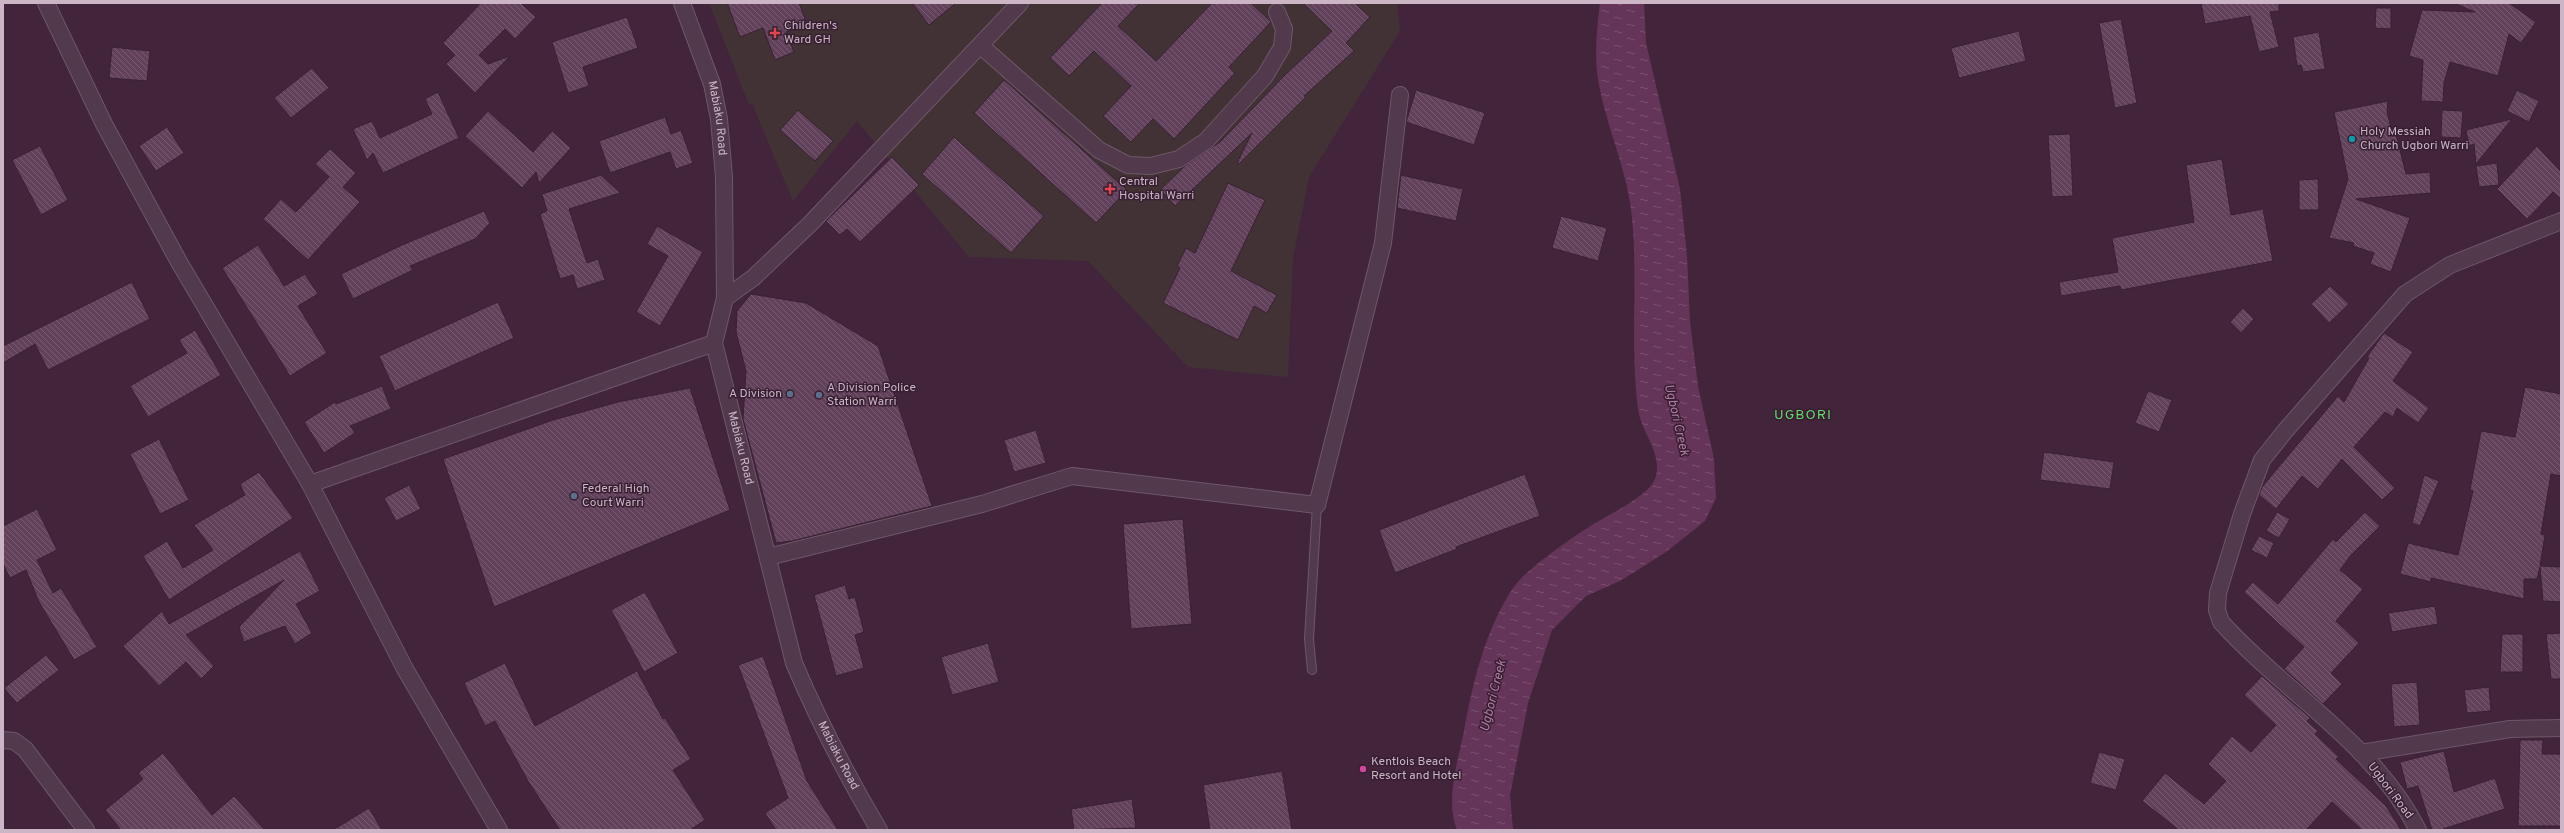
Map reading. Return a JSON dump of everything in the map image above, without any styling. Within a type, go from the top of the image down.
[{"type":"street","points":[[46,3],[104,124],[179,262],[310,484],[405,669],[499,830]]},
{"type":"street","name":"Mabiaku Road","points":[[682,3],[712,84],[719,119],[724,177],[725,298],[714,343],[794,663],[814,712],[844,771],[879,830]]},
{"type":"street","points":[[725,298],[753,278],[810,224],[981,46],[1020,3]]},
{"type":"street","points":[[981,46],[1099,150],[1128,165],[1151,166],[1179,159],[1206,141],[1265,76],[1282,47],[1284,29],[1277,12]]},
{"type":"street","points":[[768,557],[982,504],[1072,476],[1316,505],[1383,242],[1400,95]]},
{"type":"street","name":"Ugbori Road","points":[[2418,830],[2407,809],[2361,753],[2221,622],[2217,610],[2218,593],[2244,507],[2262,460],[2368,334],[2405,294],[2450,265],[2561,221]]},
{"type":"street","points":[[310,484],[714,343]]},
{"type":"street","points":[[2361,753],[2510,729],[2561,728]]},
{"type":"street","points":[[3,740],[14,741],[25,749],[86,830]]},
{"type":"lane","points":[[1312,670],[1309,639],[1316,505]]},
{"type":"shaded area","name":"Central Hospital Warri","points":[[709,3],[1397,3],[1400,31],[1309,177],[1293,259],[1288,377],[1188,367],[1088,261],[969,257],[857,121],[793,201],[752,104],[749,105]]},
{"type":"water","name":"Ugbori Creek","points":[[1600,3],[1644,3],[1646,43],[1680,189],[1687,256],[1690,322],[1698,386],[1714,459],[1716,498],[1705,521],[1666,552],[1620,581],[1586,596],[1552,630],[1528,703],[1510,795],[1513,830],[1457,830],[1452,806],[1452,793],[1456,768],[1481,657],[1503,604],[1519,580],[1537,564],[1596,523],[1644,493],[1655,479],[1657,470],[1657,461],[1643,427],[1638,409],[1634,358],[1635,279],[1633,228],[1627,186],[1603,104],[1597,72],[1596,55]]},
{"type":"building","points":[[481,3],[521,3],[536,17],[515,39],[505,29],[479,55],[488,64],[510,56],[475,93],[446,64],[455,55],[443,43]]},
{"type":"building","points":[[727,3],[799,3],[807,24],[786,32],[794,52],[775,60],[763,28],[740,37]]},
{"type":"building","points":[[912,3],[956,3],[929,25]]},
{"type":"building","points":[[1102,3],[1140,3],[1118,26],[1156,61],[1212,3],[1251,3],[1271,22],[1229,67],[1235,73],[1174,139],[1153,119],[1131,142],[1103,116],[1131,86],[1094,51],[1069,76],[1050,58]]},
{"type":"building","points":[[1303,3],[1355,3],[1370,17],[1346,43],[1354,51],[1304,96],[1306,97],[1239,164],[1237,163],[1252,133],[1175,206],[1160,190],[1186,165],[1220,142],[1286,74],[1332,31]]},
{"type":"building","points":[[2201,3],[2279,3],[2279,11],[2270,12],[2279,47],[2259,52],[2250,16],[2205,24]]},
{"type":"building","points":[[2454,3],[2509,3],[2536,22],[2521,43],[2509,34],[2498,76],[2450,62],[2444,83],[2443,102],[2421,101],[2423,60],[2409,56],[2422,10],[2475,12]]},
{"type":"building","points":[[2376,8],[2391,8],[2391,29],[2375,28]]},
{"type":"building","points":[[627,17],[638,48],[583,67],[589,86],[568,93],[552,42]]},
{"type":"building","points":[[2121,19],[2137,103],[2115,108],[2099,23]]},
{"type":"building","points":[[2019,31],[2026,61],[1959,78],[1951,48]]},
{"type":"building","points":[[2319,32],[2325,69],[2303,72],[2301,65],[2297,66],[2293,37]]},
{"type":"building","points":[[112,47],[150,51],[147,81],[109,78]]},
{"type":"building","points":[[312,68],[329,88],[291,118],[274,98]]},
{"type":"building","points":[[1004,80],[1127,190],[1096,223],[974,113]]},
{"type":"building","points":[[1416,90],[1485,113],[1474,145],[1406,122]]},
{"type":"building","points":[[2517,90],[2539,101],[2529,122],[2507,111]]},
{"type":"building","points":[[438,92],[459,138],[383,173],[373,153],[367,160],[353,129],[372,121],[380,138],[432,114],[425,99]]},
{"type":"building","points":[[2388,101],[2387,112],[2393,135],[2396,134],[2406,174],[2430,172],[2431,193],[2356,199],[2410,218],[2391,272],[2370,264],[2374,253],[2353,246],[2354,243],[2329,238],[2348,179],[2334,112]]},
{"type":"building","points":[[798,110],[833,141],[815,161],[780,130]]},
{"type":"building","points":[[2442,110],[2463,111],[2461,138],[2441,137]]},
{"type":"building","points":[[488,111],[533,152],[552,131],[571,148],[539,183],[536,172],[522,188],[465,136]]},
{"type":"building","points":[[665,117],[671,134],[681,130],[693,163],[676,169],[670,152],[610,173],[599,141]]},
{"type":"building","points":[[2512,119],[2476,164],[2474,144],[2469,146],[2466,130]]},
{"type":"building","points":[[167,127],[184,153],[156,171],[139,146]]},
{"type":"building","points":[[2070,134],[2073,196],[2052,197],[2048,135]]},
{"type":"building","points":[[954,137],[1044,216],[1011,253],[922,174]]},
{"type":"building","points":[[40,146],[68,200],[41,215],[12,160]]},
{"type":"building","points":[[2537,146],[2561,172],[2561,199],[2553,192],[2527,219],[2497,189]]},
{"type":"building","points":[[330,149],[356,173],[343,187],[360,202],[308,260],[263,219],[281,199],[296,212],[329,177],[315,164]]},
{"type":"building","points":[[892,157],[919,185],[860,242],[847,229],[840,235],[826,221]]},
{"type":"building","points":[[2222,159],[2231,215],[2263,209],[2273,261],[2121,290],[2120,286],[2061,296],[2059,282],[2118,272],[2112,238],[2194,222],[2186,165]]},
{"type":"building","points":[[2497,163],[2499,185],[2479,187],[2476,166]]},
{"type":"building","points":[[601,175],[620,193],[569,209],[587,263],[598,259],[605,280],[577,289],[573,275],[560,279],[540,214],[547,211],[542,194]]},
{"type":"building","points":[[1401,175],[1463,189],[1456,221],[1397,208]]},
{"type":"building","points":[[2318,179],[2319,210],[2299,210],[2299,180]]},
{"type":"building","points":[[1228,183],[1265,200],[1231,271],[1277,295],[1267,313],[1254,306],[1238,340],[1163,303],[1180,268],[1177,266],[1186,248],[1195,253]]},
{"type":"building","points":[[484,211],[490,223],[475,239],[410,266],[413,270],[353,299],[341,274],[402,245]]},
{"type":"building","points":[[1561,216],[1607,228],[1598,261],[1552,248]]},
{"type":"building","points":[[657,226],[703,252],[660,326],[636,312],[668,256],[647,244]]},
{"type":"building","points":[[258,245],[284,286],[305,274],[318,294],[298,306],[327,353],[290,376],[222,268]]},
{"type":"building","points":[[132,282],[150,319],[48,370],[35,344],[3,363],[3,346]]},
{"type":"building","points":[[2330,286],[2349,304],[2329,323],[2311,304]]},
{"type":"building","name":"A Division Police Station Warri","points":[[751,294],[806,303],[878,346],[932,506],[792,541],[776,543],[743,419],[746,371],[736,332],[737,311]]},
{"type":"building","points":[[498,302],[514,338],[395,391],[379,356]]},
{"type":"building","points":[[2243,308],[2254,319],[2241,333],[2230,322]]},
{"type":"building","points":[[195,330],[221,375],[148,417],[130,386],[187,353],[179,340]]},
{"type":"building","points":[[2384,333],[2413,352],[2393,381],[2429,408],[2418,423],[2397,408],[2393,417],[2385,412],[2354,447],[2395,488],[2382,500],[2342,459],[2318,489],[2302,476],[2276,509],[2259,495],[2262,487],[2338,396],[2344,402],[2369,358],[2367,357]]},
{"type":"building","points":[[382,386],[391,409],[350,426],[355,433],[324,453],[304,422],[335,402],[336,404]]},
{"type":"building","points":[[2525,387],[2561,394],[2561,476],[2551,474],[2541,534],[2545,535],[2540,566],[2561,567],[2561,602],[2543,601],[2540,567],[2537,579],[2524,579],[2524,599],[2431,578],[2431,582],[2400,574],[2408,543],[2458,555],[2473,491],[2470,490],[2481,431],[2515,437]]},
{"type":"building","points":[[690,388],[730,510],[494,607],[443,459],[553,420],[618,402]]},
{"type":"building","points":[[2148,391],[2172,400],[2159,432],[2135,423]]},
{"type":"building","points":[[1036,430],[1046,463],[1014,472],[1004,440]]},
{"type":"building","points":[[159,439],[189,500],[160,514],[130,454]]},
{"type":"building","points":[[2044,452],[2114,462],[2110,489],[2040,480]]},
{"type":"building","points":[[259,472],[293,518],[169,600],[143,556],[167,541],[183,568],[213,550],[194,525],[245,495],[240,484]]},
{"type":"building","points":[[1525,474],[1540,516],[1456,547],[1457,549],[1395,573],[1379,530]]},
{"type":"building","points":[[2424,475],[2439,481],[2420,526],[2412,523]]},
{"type":"building","points":[[409,485],[421,509],[396,521],[384,498]]},
{"type":"building","points":[[37,509],[57,550],[37,560],[53,593],[61,588],[97,647],[74,660],[39,602],[26,570],[10,578],[3,564],[3,526]]},
{"type":"building","points":[[2277,512],[2290,519],[2279,538],[2266,531]]},
{"type":"building","points":[[2365,512],[2380,526],[2351,555],[2340,570],[2363,589],[2336,621],[2359,643],[2331,673],[2342,684],[2323,704],[2284,669],[2304,647],[2244,592],[2253,582],[2278,604],[2333,539],[2336,542]]},
{"type":"building","points":[[1183,519],[1192,624],[1131,629],[1123,524]]},
{"type":"building","points":[[2259,536],[2274,543],[2267,558],[2251,550]]},
{"type":"building","points":[[300,551],[320,591],[296,604],[312,633],[295,644],[285,626],[244,642],[239,627],[284,580],[186,635],[214,666],[201,679],[186,662],[159,686],[123,646],[162,611],[169,624]]},
{"type":"building","points":[[845,585],[849,599],[855,597],[864,632],[855,635],[864,668],[836,676],[814,595]]},
{"type":"building","points":[[645,592],[678,653],[644,672],[611,610]]},
{"type":"building","points":[[2435,606],[2438,624],[2392,632],[2388,613]]},
{"type":"building","points":[[2561,633],[2561,679],[2551,679],[2546,634]]},
{"type":"building","points":[[2502,634],[2523,634],[2523,672],[2500,672]]},
{"type":"building","points":[[988,643],[999,682],[952,695],[941,657]]},
{"type":"building","points":[[46,655],[59,670],[17,703],[4,688]]},
{"type":"building","points":[[763,656],[807,781],[838,830],[776,830],[765,813],[788,798],[738,665]]},
{"type":"building","points":[[505,663],[535,726],[637,671],[663,719],[665,718],[691,759],[673,770],[705,820],[690,830],[560,830],[528,781],[495,721],[485,726],[464,683]]},
{"type":"building","points":[[2262,676],[2310,718],[2307,721],[2318,731],[2315,734],[2339,757],[2336,759],[2386,806],[2401,830],[2362,830],[2332,802],[2306,830],[2179,830],[2142,801],[2165,773],[2204,804],[2226,781],[2208,764],[2232,736],[2251,752],[2276,725],[2244,695]]},
{"type":"building","points":[[2417,682],[2420,725],[2394,727],[2391,684]]},
{"type":"building","points":[[2489,687],[2491,711],[2467,713],[2464,690]]},
{"type":"building","points":[[2520,740],[2543,740],[2542,754],[2561,754],[2561,826],[2518,826]]},
{"type":"building","points":[[2444,751],[2454,792],[2495,778],[2505,809],[2440,830],[2432,830],[2418,786],[2407,789],[2400,762]]},
{"type":"building","points":[[2099,752],[2125,759],[2116,790],[2090,783]]},
{"type":"building","points":[[163,753],[212,815],[234,796],[265,830],[121,830],[105,810],[143,779],[138,773]]},
{"type":"building","points":[[1282,771],[1292,830],[1210,830],[1203,785]]},
{"type":"building","points":[[1132,799],[1136,828],[1074,830],[1071,809]]},
{"type":"building","points":[[369,808],[382,830],[333,830]]},
{"type":"place","name":"Children's Ward GH","points":[[775,33]]},
{"type":"place","name":"Holy Messiah Church Ugbori Warri","points":[[2352,139]]},
{"type":"place","name":"Central Hospital Warri","points":[[1110,189]]},
{"type":"place","name":"A Division","points":[[790,394]]},
{"type":"place","name":"A Division Police Station Warri","points":[[819,395]]},
{"type":"place","name":"Federal High Court Warri","points":[[574,496]]},
{"type":"place","name":"Kentlois Beach Resort and Hotel","points":[[1363,769]]},
{"type":"district","name":"UGBORI","points":[[1803,415]]}]
